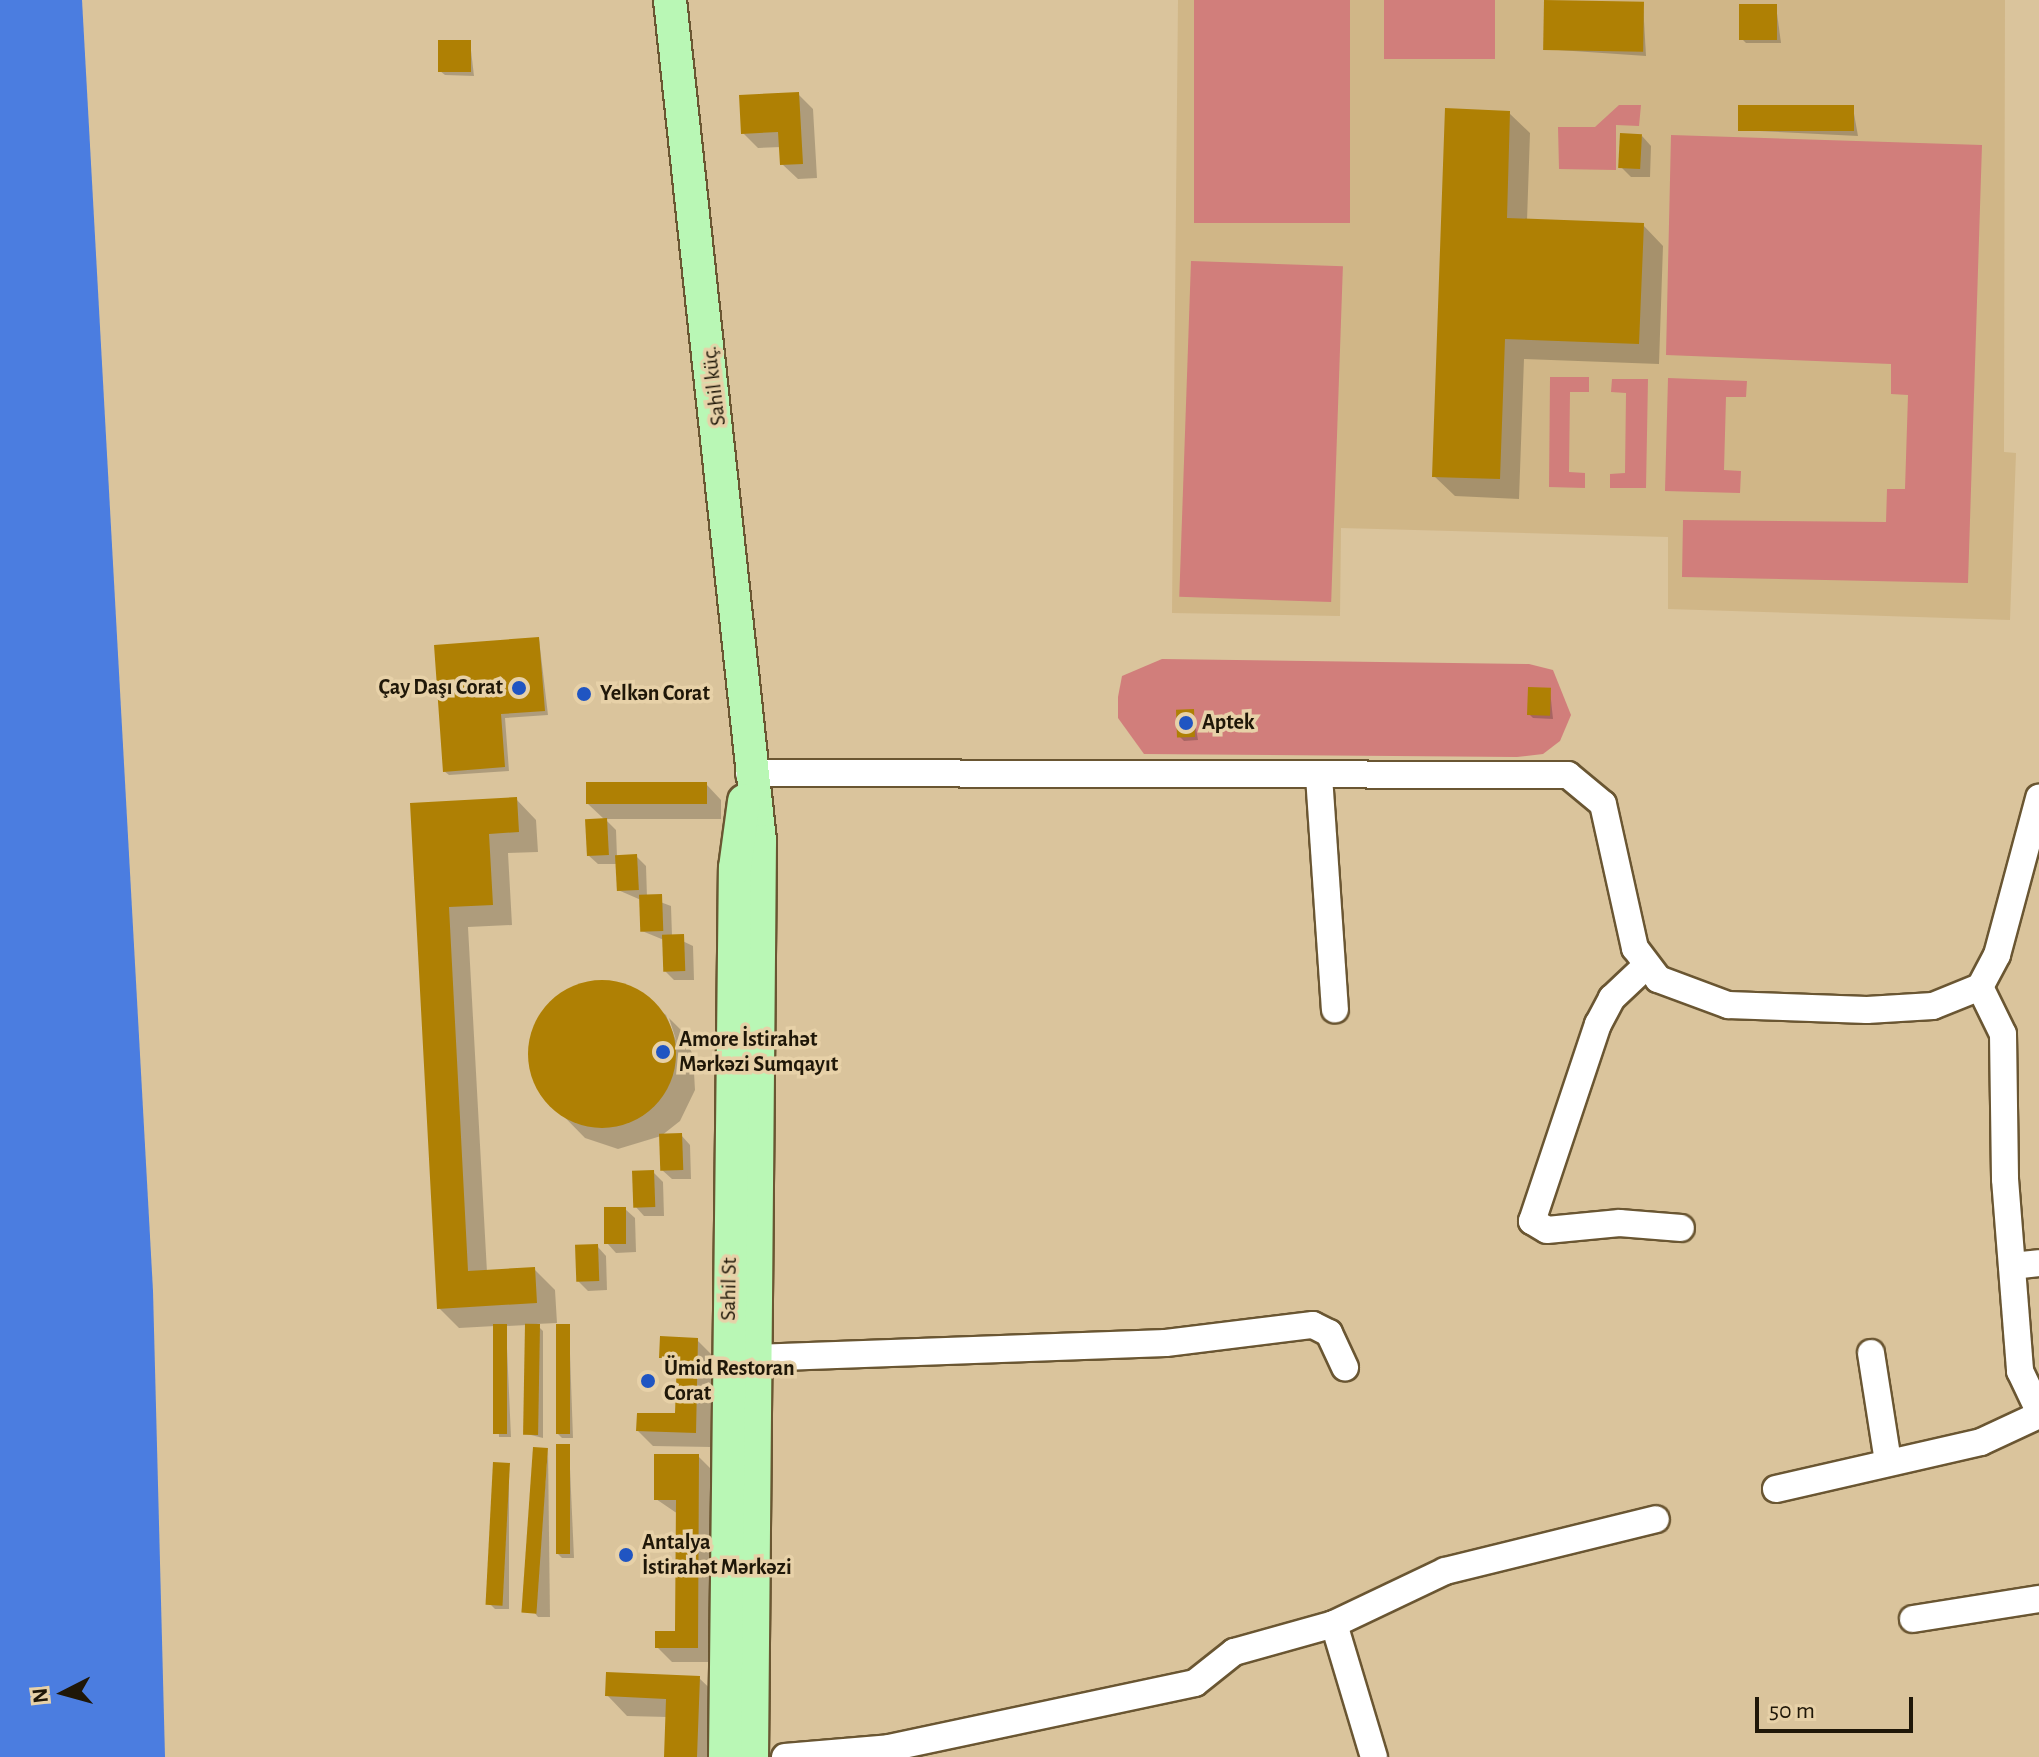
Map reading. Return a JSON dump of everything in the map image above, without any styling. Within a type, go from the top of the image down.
[{"type":"main road","name":"Sahil küç.","points":[[670,0],[742,625],[749,773]]},
{"type":"main road","name":"Sahil St","points":[[749,773],[760,868],[752,1757]]},
{"type":"main road","name":"Sahil St","points":[[725,1757],[735,868],[749,773]]},
{"type":"street","points":[[749,773],[1546,774],[1583,782],[1608,819],[1629,930],[1646,966],[1685,995],[1728,1005],[1905,1009],[1952,1001],[1980,987],[1997,955],[2039,798]]},
{"type":"street","points":[[1319,776],[1335,1009]]},
{"type":"street","points":[[1646,966],[1612,998],[1598,1024],[1532,1221],[1547,1230],[1620,1223],[1681,1228]]},
{"type":"street","points":[[1776,1489],[2010,1434],[2039,1413],[2020,1371],[2012,1266],[2003,1034],[1980,987]]},
{"type":"street","points":[[2012,1266],[2039,1263]]},
{"type":"street","points":[[754,1358],[1166,1343],[1313,1325],[1329,1333],[1345,1367]]},
{"type":"street","points":[[1871,1353],[1888,1461]]},
{"type":"street","points":[[785,1757],[889,1748],[1195,1683],[1234,1652],[1334,1624],[1445,1571],[1656,1519]]},
{"type":"street","points":[[1913,1619],[2039,1599]]},
{"type":"street","points":[[1334,1624],[1374,1757]]},
{"type":"shaded area","points":[[1178,0],[2005,0],[2004,452],[2016,453],[2010,620],[1668,609],[1668,537],[1341,528],[1340,616],[1172,613]]},
{"type":"shaded area","points":[[1194,0],[1350,0],[1350,223],[1194,223]]},
{"type":"shaded area","points":[[1384,0],[1495,0],[1495,59],[1384,59]]},
{"type":"shaded area","points":[[1619,105],[1641,105],[1639,126],[1616,125],[1616,170],[1559,169],[1558,127],[1595,127]]},
{"type":"shaded area","points":[[1671,135],[1982,145],[1968,583],[1682,577],[1683,520],[1886,522],[1887,489],[1905,489],[1908,395],[1891,394],[1891,364],[1666,355]]},
{"type":"shaded area","points":[[1191,261],[1343,266],[1331,602],[1179,597]]},
{"type":"shaded area","points":[[1550,377],[1589,377],[1589,392],[1570,392],[1569,472],[1585,473],[1585,488],[1549,487]]},
{"type":"shaded area","points":[[1668,378],[1747,381],[1746,397],[1726,397],[1724,470],[1741,471],[1740,493],[1665,491]]},
{"type":"shaded area","points":[[1612,379],[1648,379],[1646,488],[1610,488],[1610,474],[1625,473],[1626,393],[1611,392]]},
{"type":"shaded area","points":[[1162,659],[1529,664],[1553,670],[1571,715],[1560,741],[1543,754],[1517,757],[1144,754],[1118,718],[1118,697],[1122,676]]},
{"type":"water","points":[[0,0],[82,0],[153,1291],[165,1757],[0,1757]]},
{"type":"building","points":[[1544,0],[1644,2],[1643,52],[1543,50]]},
{"type":"building","points":[[1739,4],[1777,4],[1777,40],[1739,40]]},
{"type":"building","points":[[438,40],[471,40],[471,72],[438,72]]},
{"type":"building","points":[[799,92],[803,164],[780,165],[778,132],[741,134],[739,95]]},
{"type":"building","points":[[1738,105],[1854,105],[1854,131],[1738,131]]},
{"type":"building","points":[[1445,108],[1510,111],[1507,218],[1644,223],[1639,344],[1505,339],[1500,479],[1432,477]]},
{"type":"building","points":[[1620,133],[1642,134],[1640,169],[1618,168]]},
{"type":"building","points":[[539,637],[545,711],[501,714],[505,767],[443,772],[434,645]]},
{"type":"building","points":[[1528,687],[1551,688],[1550,716],[1527,715]]},
{"type":"building","points":[[1194,709],[1195,737],[1177,738],[1176,710]]},
{"type":"building","points":[[586,782],[707,782],[707,804],[586,804]]},
{"type":"building","points":[[517,797],[519,832],[489,834],[493,905],[449,907],[468,1271],[535,1267],[537,1303],[437,1309],[410,803]]},
{"type":"building","points":[[607,818],[609,855],[587,856],[585,819]]},
{"type":"building","points":[[637,854],[639,890],[617,891],[615,855]]},
{"type":"building","points":[[662,894],[663,931],[640,932],[639,895]]},
{"type":"building","points":[[684,934],[685,971],[663,972],[662,935]]},
{"type":"building","points":[[602,980],[630,986],[654,1002],[670,1026],[676,1054],[670,1082],[654,1106],[630,1122],[602,1128],[574,1122],[550,1106],[534,1082],[528,1054],[534,1026],[550,1002],[574,986]]},
{"type":"building","points":[[682,1133],[683,1170],[660,1171],[659,1134]]},
{"type":"building","points":[[654,1170],[655,1207],[633,1208],[632,1171]]},
{"type":"building","points":[[604,1207],[626,1207],[626,1244],[604,1244]]},
{"type":"building","points":[[598,1244],[599,1281],[576,1282],[575,1245]]},
{"type":"building","points":[[493,1324],[507,1324],[507,1434],[493,1434]]},
{"type":"building","points":[[525,1324],[540,1324],[538,1435],[523,1435]]},
{"type":"building","points":[[556,1324],[570,1324],[570,1434],[556,1434]]},
{"type":"building","points":[[660,1336],[698,1338],[696,1433],[636,1431],[637,1413],[675,1413],[677,1358],[659,1358]]},
{"type":"building","points":[[556,1444],[570,1444],[570,1554],[556,1554]]},
{"type":"building","points":[[533,1447],[548,1448],[536,1614],[521,1613]]},
{"type":"building","points":[[654,1454],[699,1454],[698,1648],[655,1648],[655,1631],[675,1631],[676,1500],[654,1500]]},
{"type":"building","points":[[493,1462],[510,1463],[502,1606],[486,1605]]},
{"type":"building","points":[[606,1672],[700,1676],[697,1757],[664,1757],[666,1699],[605,1696]]},
{"type":"place","name":"Çay Daşı Corat","points":[[519,688]]},
{"type":"place","name":"Yelkən Corat","points":[[584,694]]},
{"type":"place","name":"Aptek","points":[[1186,723]]},
{"type":"place","name":"Amore İstirahət Mərkəzi Sumqayıt","points":[[663,1052]]},
{"type":"place","name":"Ümid Restoran Corat","points":[[648,1381]]},
{"type":"place","name":"Antalya İstirahət Mərkəzi","points":[[626,1555]]}]
